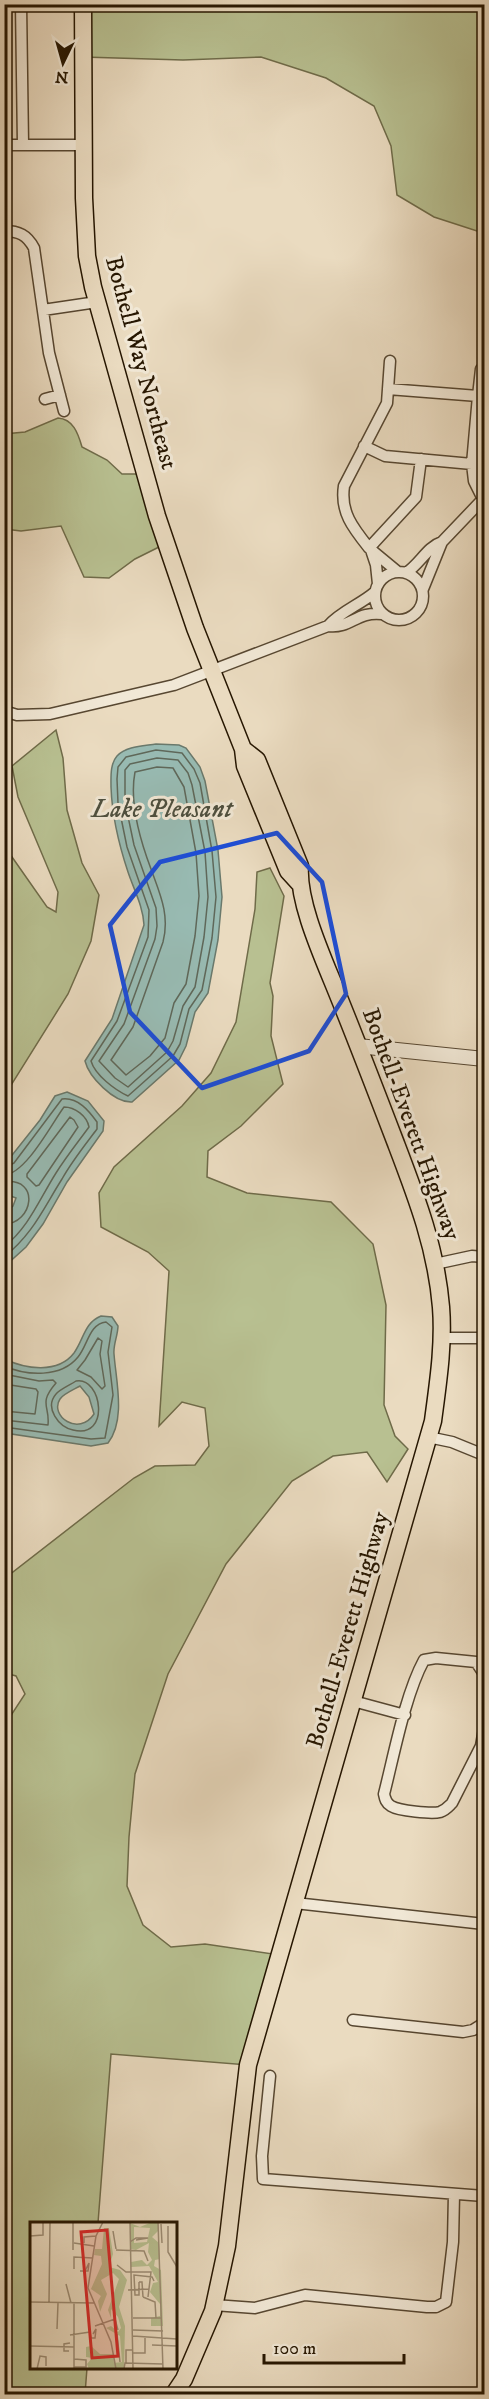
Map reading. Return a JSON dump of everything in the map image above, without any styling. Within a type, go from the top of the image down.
[{"type":"main road","name":"Bothell Way Northeast","points":[[83,4],[87,256],[97,302],[157,516]]},
{"type":"main road","name":"Bothell-Everett Highway","points":[[157,516],[195,628],[243,749],[257,760],[300,866],[299,882],[318,943],[424,1217],[435,1264],[441,1309],[439,1381],[428,1437],[248,2065],[227,2246],[214,2305],[198,2348],[184,2379],[174,2394]]},
{"type":"street","points":[[21,4],[23,145]]},
{"type":"street","points":[[4,146],[84,145]]},
{"type":"street","points":[[4,231],[22,233],[29,239],[33,248],[49,353],[64,411]]},
{"type":"street","points":[[43,310],[97,302]]},
{"type":"street","points":[[382,614],[375,600],[376,565],[370,549],[349,521],[342,498],[344,486],[387,403],[390,360]]},
{"type":"street","points":[[328,626],[340,628],[360,615],[370,613],[382,614],[396,621],[411,618],[422,606],[423,589],[442,542],[484,498],[474,482],[472,464],[481,369]]},
{"type":"street","points":[[388,389],[478,396]]},
{"type":"street","points":[[45,399],[60,395]]},
{"type":"street","points":[[364,446],[385,456],[472,464]]},
{"type":"street","points":[[370,549],[416,497],[421,459]]},
{"type":"street","points":[[4,711],[17,715],[50,714],[174,685],[212,672],[328,626],[337,616],[364,602],[390,574],[417,566],[433,545],[442,542]]},
{"type":"street","points":[[370,549],[402,572],[413,576],[423,589]]},
{"type":"street","points":[[358,1046],[484,1059]]},
{"type":"street","points":[[435,1264],[471,1256],[484,1257]]},
{"type":"street","points":[[441,1338],[484,1338]]},
{"type":"street","points":[[428,1437],[452,1442],[484,1455]]},
{"type":"street","points":[[484,1672],[476,1662],[436,1658],[424,1660],[418,1670],[405,1715],[384,1794],[385,1801],[391,1806],[437,1813],[446,1810],[452,1803],[481,1746],[484,1729]]},
{"type":"street","points":[[353,1701],[405,1715]]},
{"type":"street","points":[[295,1903],[484,1924]]},
{"type":"street","points":[[353,2019],[463,2032],[473,2030],[484,2023]]},
{"type":"street","points":[[270,2076],[262,2156],[263,2179],[484,2196]]},
{"type":"street","points":[[214,2305],[255,2308],[305,2295],[436,2307],[446,2302],[453,2242],[454,2194]]},
{"type":"highlighted area","points":[[277,833],[322,882],[346,994],[309,1051],[202,1088],[130,1012],[110,925],[160,862]]},
{"type":"green space","points":[[84,5],[484,5],[484,230],[477,231],[434,217],[397,195],[391,146],[374,106],[326,78],[261,57],[183,60],[83,57]]},
{"type":"green space","points":[[58,418],[71,424],[77,432],[82,447],[107,460],[122,474],[145,474],[167,543],[135,559],[109,578],[84,577],[61,526],[21,531],[5,529],[4,434],[25,432]]},
{"type":"green space","points":[[56,730],[63,758],[67,810],[82,863],[99,895],[91,941],[68,994],[5,1095],[5,847],[47,907],[56,912],[58,892],[18,797],[12,766]]},
{"type":"green space","points":[[270,868],[284,896],[270,983],[273,996],[271,1036],[283,1084],[241,1126],[208,1151],[207,1177],[247,1193],[331,1202],[373,1244],[386,1305],[384,1405],[395,1436],[408,1449],[387,1482],[367,1452],[333,1456],[292,1481],[226,1564],[168,1674],[135,1774],[127,1886],[143,1925],[171,1947],[205,1944],[280,1955],[248,2065],[111,2054],[98,2222],[30,2222],[30,2369],[87,2369],[85,2394],[5,2394],[4,1720],[10,1717],[25,1694],[16,1676],[5,1673],[5,1576],[134,1478],[155,1466],[195,1465],[209,1446],[205,1408],[182,1402],[159,1426],[169,1271],[148,1252],[101,1227],[99,1193],[114,1167],[182,1106],[211,1073],[236,1022],[255,909],[257,872]]},
{"type":"water","name":"Lake Pleasant","points":[[156,744],[179,745],[186,748],[200,767],[205,781],[218,850],[222,897],[218,940],[208,993],[195,1012],[186,1046],[179,1060],[132,1102],[118,1098],[103,1088],[85,1061],[112,1019],[144,925],[140,905],[116,830],[112,798],[112,767],[117,756],[125,750]]},
{"type":"water","points":[[67,1092],[88,1101],[104,1121],[103,1131],[67,1182],[43,1224],[26,1247],[5,1266],[5,1209],[7,1211],[13,1206],[16,1198],[8,1195],[5,1202],[5,1164],[40,1120],[55,1096]]},
{"type":"water","points":[[101,1316],[112,1317],[118,1326],[114,1351],[118,1412],[114,1434],[108,1443],[91,1446],[5,1433],[5,1359],[41,1368],[59,1364],[74,1353],[95,1319]],"holes":[[[80,1386],[89,1397],[94,1414],[88,1421],[74,1424],[62,1417],[58,1405],[66,1393]]]}]
